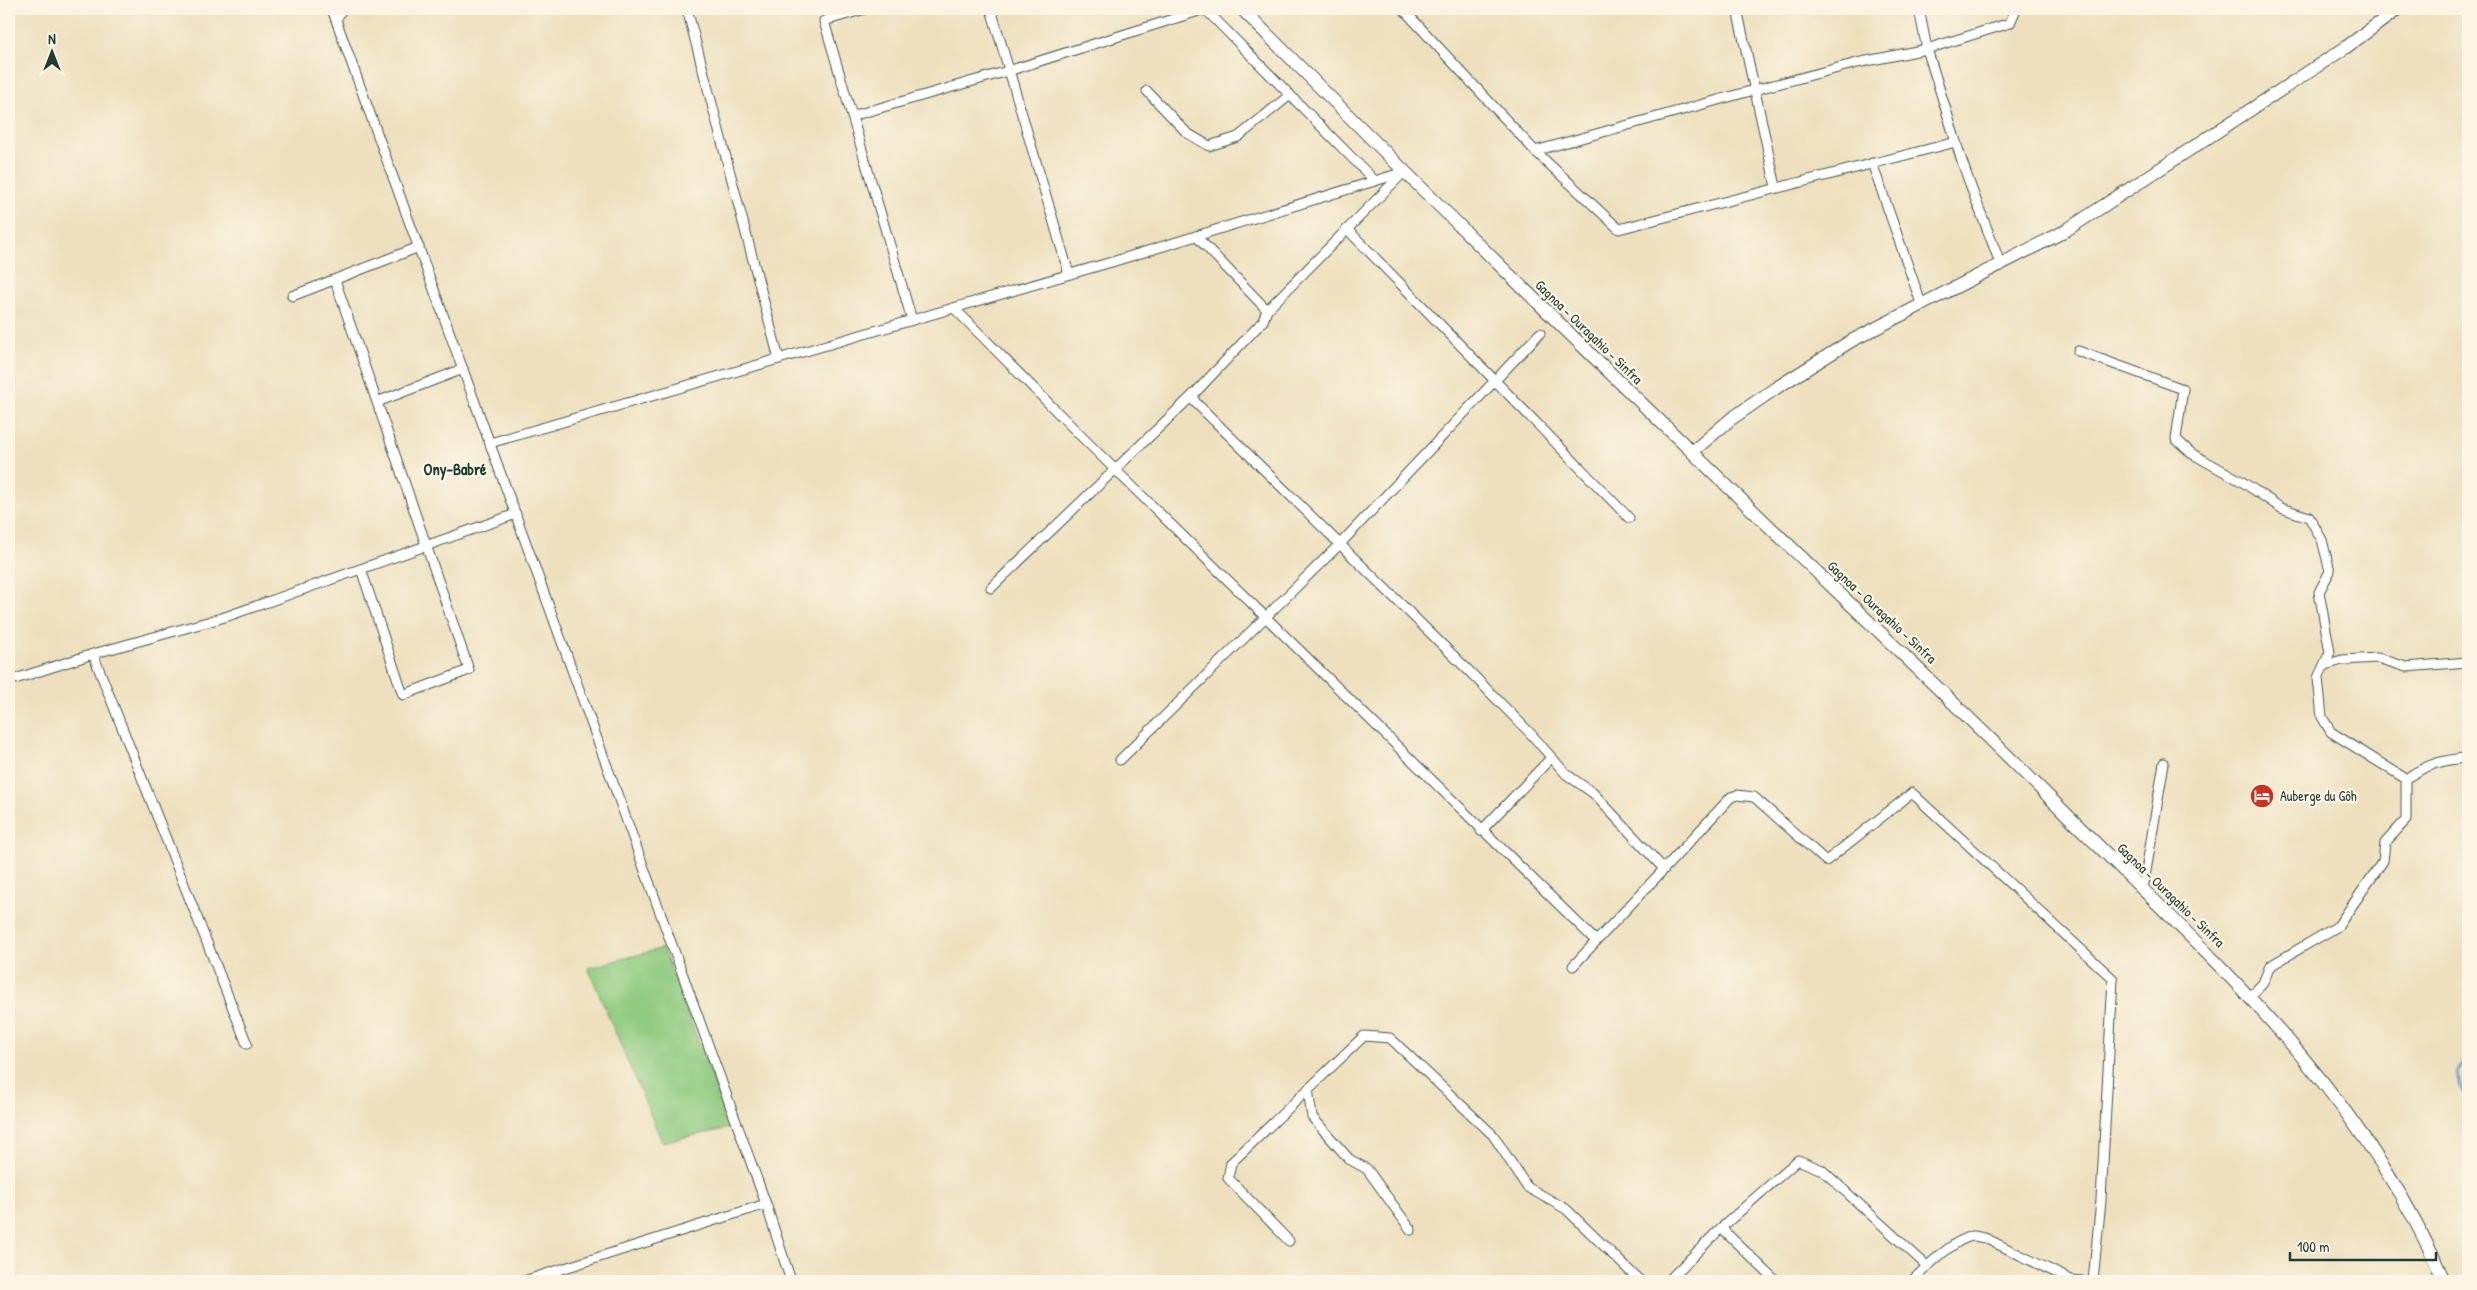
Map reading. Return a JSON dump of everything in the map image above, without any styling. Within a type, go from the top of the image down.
[{"type":"main road","name":"Gagnoa - Ouragahio - Sinfra","points":[[1242,9],[1404,172],[1692,452],[1947,694],[2250,997],[2326,1083],[2378,1154],[2426,1238],[2444,1281]]},
{"type":"main road","points":[[1692,452],[1731,419],[1776,388],[1851,342],[2001,266],[2065,231],[2345,48],[2398,9]]},
{"type":"street","points":[[332,9],[766,1204],[791,1281]]},
{"type":"street","points":[[336,20],[342,9]]},
{"type":"street","points":[[687,9],[779,359]]},
{"type":"street","points":[[865,9],[824,21],[912,320]]},
{"type":"street","points":[[990,9],[1069,274]]},
{"type":"street","points":[[852,116],[1008,71],[1205,9],[1375,181]]},
{"type":"street","points":[[1403,9],[1535,151],[1619,229],[1956,142]]},
{"type":"street","points":[[1736,9],[1776,188]]},
{"type":"street","points":[[1919,9],[1927,49],[1969,185],[1976,196],[2001,266]]},
{"type":"street","points":[[1535,151],[1857,63],[1927,49],[2010,22],[2016,9]]},
{"type":"street","points":[[1148,91],[1187,133],[1210,146],[1238,137],[1290,95]]},
{"type":"street","points":[[1872,163],[1922,306]]},
{"type":"street","points":[[490,443],[1069,274],[1404,172]]},
{"type":"street","points":[[991,588],[1114,468],[1194,394],[1263,321],[1267,310],[1404,172]]},
{"type":"street","points":[[1347,229],[1629,518]]},
{"type":"street","points":[[1196,236],[1267,310]]},
{"type":"street","points":[[292,296],[419,246]]},
{"type":"street","points":[[335,280],[469,670],[403,694],[360,569]]},
{"type":"street","points":[[954,308],[1481,831],[1596,941]]},
{"type":"street","points":[[1120,760],[1340,544],[1540,333]]},
{"type":"street","points":[[2078,351],[2183,389],[2176,439],[2190,453],[2241,481],[2281,508],[2309,517],[2322,540],[2330,571],[2319,592],[2330,652],[2318,678],[2322,717],[2331,732],[2406,779]]},
{"type":"street","points":[[377,402],[463,368]]},
{"type":"street","points":[[1194,394],[1194,401],[1468,670],[1566,774],[1593,793],[1664,869]]},
{"type":"street","points":[[12,680],[93,654],[225,617],[516,514]]},
{"type":"street","points":[[93,654],[247,1044]]},
{"type":"street","points":[[2325,665],[2342,660],[2378,658],[2406,667],[2468,662]]},
{"type":"street","points":[[1481,831],[1551,758]]},
{"type":"street","points":[[2406,779],[2420,768],[2455,759],[2468,758]]},
{"type":"street","points":[[2143,889],[2164,762]]},
{"type":"street","points":[[2250,997],[2263,983],[2270,966],[2338,926],[2383,861],[2385,843],[2406,820],[2406,779]]},
{"type":"street","points":[[1573,966],[1731,797],[1737,795],[1754,797],[1826,861],[1912,793],[2113,979],[2101,1200],[2093,1281],[2071,1280],[1985,1238],[1973,1236],[1962,1240],[1927,1266],[1912,1281]]},
{"type":"street","points":[[1289,1241],[1228,1178],[1231,1163],[1364,1036],[1390,1038],[1493,1135],[1527,1187],[1566,1209],[1640,1281]]},
{"type":"street","points":[[1308,1089],[1312,1117],[1349,1159],[1367,1170],[1411,1230]]},
{"type":"street","points":[[1668,1281],[1721,1228],[1798,1160],[1822,1170],[1927,1266]]},
{"type":"street","points":[[524,1281],[766,1204]]},
{"type":"street","points":[[1721,1228],[1776,1281]]},
{"type":"green space","points":[[663,948],[731,1128],[662,1142],[588,968]]},
{"type":"waterway","points":[[2468,1057],[2456,1074],[2468,1101]]},
{"type":"place","name":"Auberge du Gôh","points":[[2262,796]]},
{"type":"district","name":"Ony-Babré","points":[[455,469]]}]
